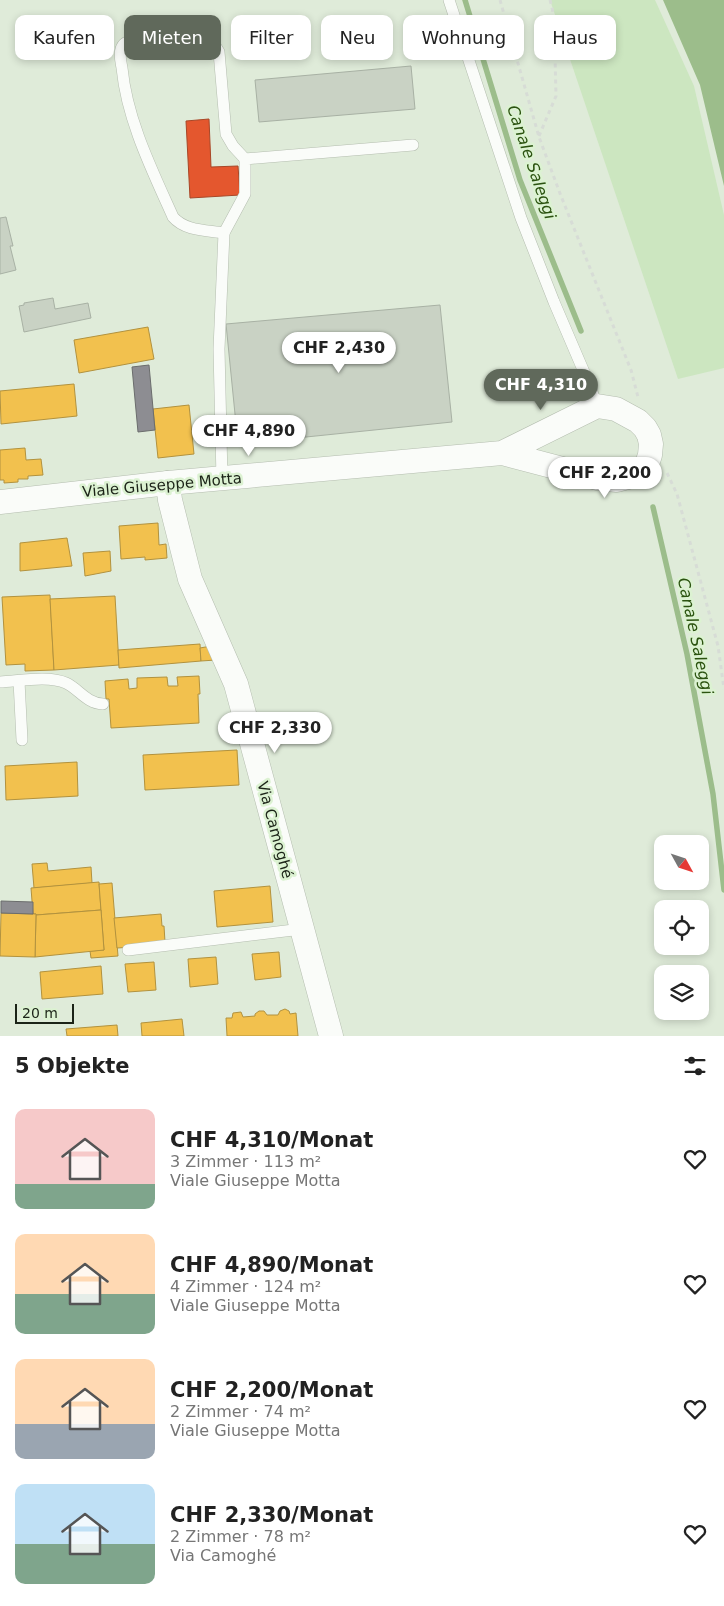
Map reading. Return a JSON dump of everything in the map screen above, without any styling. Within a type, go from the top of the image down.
[{"type":"street","name":"Viale Giuseppe Motta","points":[[0,502],[168,484],[502,453],[607,480],[617,480],[636,475],[647,464],[651,444],[645,428],[633,417],[616,409],[597,406],[502,453]]},
{"type":"street","name":"Via Camoghé","points":[[168,484],[170,500],[190,579],[236,684],[331,1036]]},
{"type":"lane","points":[[449,0],[521,218],[597,406]]},
{"type":"lane","points":[[222,480],[219,349],[224,233],[245,194],[245,160],[226,134],[219,52],[211,38],[198,35],[127,42],[121,49],[122,74],[126,95],[145,154],[173,217],[184,227],[224,233]]},
{"type":"lane","points":[[245,160],[414,144]]},
{"type":"lane","points":[[0,682],[57,680],[70,685],[91,701],[102,704]]},
{"type":"lane","points":[[19,681],[22,740]]},
{"type":"lane","points":[[128,950],[302,929]]},
{"type":"path","points":[[500,0],[539,137],[631,370]]},
{"type":"path","points":[[539,137],[556,96],[554,16],[550,0]]},
{"type":"path","points":[[677,494],[718,646],[724,689]]},
{"type":"shaded area","points":[[550,0],[655,0],[694,86],[724,215],[724,368],[678,379],[570,60],[616,60],[616,15],[555,15]]},
{"type":"shaded area","points":[[663,0],[724,0],[724,186],[700,85]]},
{"type":"building: Wohnen","points":[[148,327],[154,359],[79,373],[74,340]]},
{"type":"building: Wohnen","points":[[74,384],[77,416],[1,424],[0,391]]},
{"type":"building: Wohnen","points":[[189,405],[194,454],[158,458],[153,409]]},
{"type":"building: Wohnen","points":[[25,448],[26,460],[41,459],[43,475],[28,476],[28,479],[18,479],[18,482],[4,483],[4,480],[0,480],[0,450]]},
{"type":"building: Wohnen","points":[[158,523],[159,545],[166,544],[167,558],[145,560],[145,557],[121,559],[119,526]]},
{"type":"building: Wohnen","points":[[67,538],[72,566],[20,571],[20,543]]},
{"type":"building: Wohnen","points":[[110,551],[111,571],[85,576],[83,553]]},
{"type":"building: Wohnen","points":[[50,595],[54,670],[25,671],[25,664],[6,665],[2,597]]},
{"type":"building: Wohnen","points":[[115,596],[119,665],[54,670],[50,599]]},
{"type":"building: Wohnen","points":[[200,644],[201,661],[119,668],[118,650]]},
{"type":"building: Wohnen","points":[[211,646],[216,660],[201,661],[200,648]]},
{"type":"building: Wohnen","points":[[199,676],[199,723],[111,728],[109,699],[106,699],[105,681],[128,679],[129,689],[137,688],[137,678],[167,677],[168,686],[178,686],[177,677]]},
{"type":"building: Wohnen","points":[[237,750],[239,785],[145,790],[143,755]]},
{"type":"building: Wohnen","points":[[77,762],[78,796],[6,800],[5,766]]},
{"type":"building: Wohnen","points":[[47,863],[48,871],[91,867],[92,883],[34,888],[32,864]]},
{"type":"building: Wohnen","points":[[99,882],[101,910],[33,914],[31,888]]},
{"type":"building: Wohnen","points":[[112,883],[118,956],[91,958],[90,951],[104,950],[99,884]]},
{"type":"building: Wohnen","points":[[270,886],[273,922],[217,927],[214,891]]},
{"type":"building: Wohnen","points":[[101,910],[104,950],[35,957],[36,915]]},
{"type":"building: Wohnen","points":[[1,913],[36,914],[35,957],[0,956]]},
{"type":"building: Wohnen","points":[[161,914],[165,942],[148,946],[117,948],[114,918]]},
{"type":"building: Wohnen","points":[[279,952],[281,977],[255,980],[252,954]]},
{"type":"building: Wohnen","points":[[216,957],[218,984],[190,987],[188,959]]},
{"type":"building: Wohnen","points":[[154,962],[156,990],[128,992],[125,964]]},
{"type":"building: Wohnen","points":[[101,966],[103,994],[42,999],[40,972]]},
{"type":"building: Wohnen","points":[[285,1009],[290,1014],[296,1013],[298,1036],[227,1036],[226,1018],[232,1018],[233,1013],[241,1012],[243,1017],[255,1016],[259,1011],[264,1011],[267,1015],[278,1015],[280,1011]]},
{"type":"building: Wohnen","points":[[182,1019],[184,1036],[142,1036],[141,1023]]},
{"type":"building: Wohnen","points":[[117,1025],[118,1036],[67,1036],[66,1029]]},
{"type":"building: Handel","points":[[209,119],[211,167],[238,166],[240,195],[190,198],[186,121]]},
{"type":"building: Industrie","points":[[149,365],[155,430],[138,432],[132,367]]},
{"type":"building: Industrie","points":[[1,901],[33,902],[33,914],[1,913]]},
{"type":"building: Sonstige","points":[[411,66],[415,109],[259,122],[255,80]]},
{"type":"building: Sonstige","points":[[6,217],[13,246],[10,246],[16,270],[0,274],[0,218]]},
{"type":"building: Sonstige","points":[[53,298],[55,309],[88,303],[91,318],[24,332],[19,306],[24,305],[24,303]]},
{"type":"building: Sonstige","points":[[440,305],[452,422],[238,444],[226,324]]},
{"type":"waterway","name":"Canale Saleggi","points":[[465,0],[520,180],[581,331]]},
{"type":"waterway","name":"Canale Saleggi","points":[[653,507],[687,654],[713,794],[724,890]]}]
